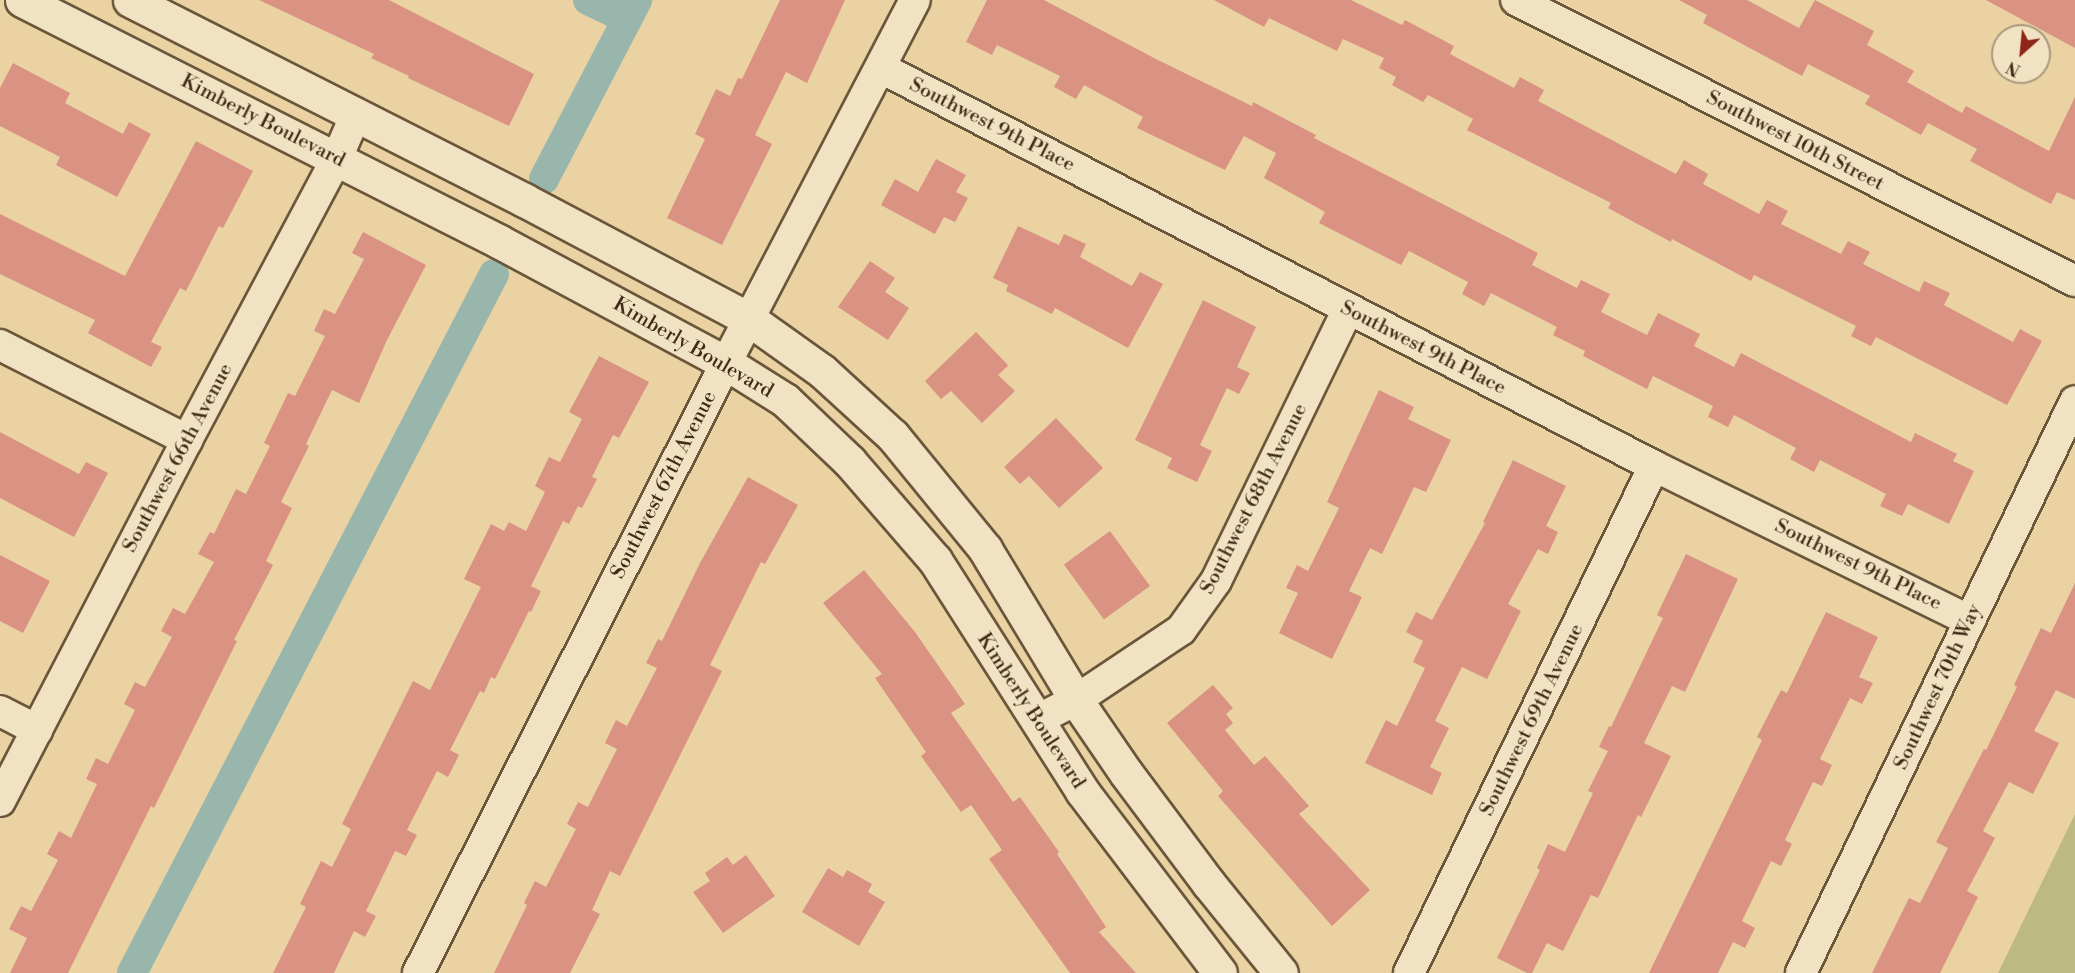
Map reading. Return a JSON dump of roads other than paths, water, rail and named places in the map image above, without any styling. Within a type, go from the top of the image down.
[{"type":"street","name":"Kimberly Boulevard","points":[[22,0],[337,158],[726,363],[785,400],[850,462],[927,551],[1082,791],[1220,973]]},
{"type":"street","points":[[130,0],[356,114],[749,319],[822,371],[893,436],[985,549],[1076,700],[1126,773],[1202,875],[1281,973]]},
{"type":"street","name":"Southwest 67th Avenue","points":[[418,973],[726,363],[915,0]]},
{"type":"street","name":"Southwest 10th Street","points":[[1516,0],[2075,281]]},
{"type":"street","name":"Southwest 9th Place","points":[[881,68],[1654,466],[1970,620]]},
{"type":"street","name":"Southwest 66th Avenue","points":[[0,801],[187,440],[337,158],[356,114]]},
{"type":"street","name":"Southwest 68th Avenue","points":[[1037,720],[1076,700],[1181,630],[1216,581],[1348,309]]},
{"type":"street","points":[[0,345],[187,440]]},
{"type":"street","name":"Southwest 70th Way","points":[[1801,973],[2075,401]]},
{"type":"street","name":"Southwest 69th Avenue","points":[[1409,973],[1654,466]]},
{"type":"street","points":[[0,711],[37,730]]},
{"type":"waterway","points":[[588,0],[627,19]]},
{"type":"waterway","points":[[544,179],[637,0]]},
{"type":"waterway","points":[[132,973],[494,274]]}]
